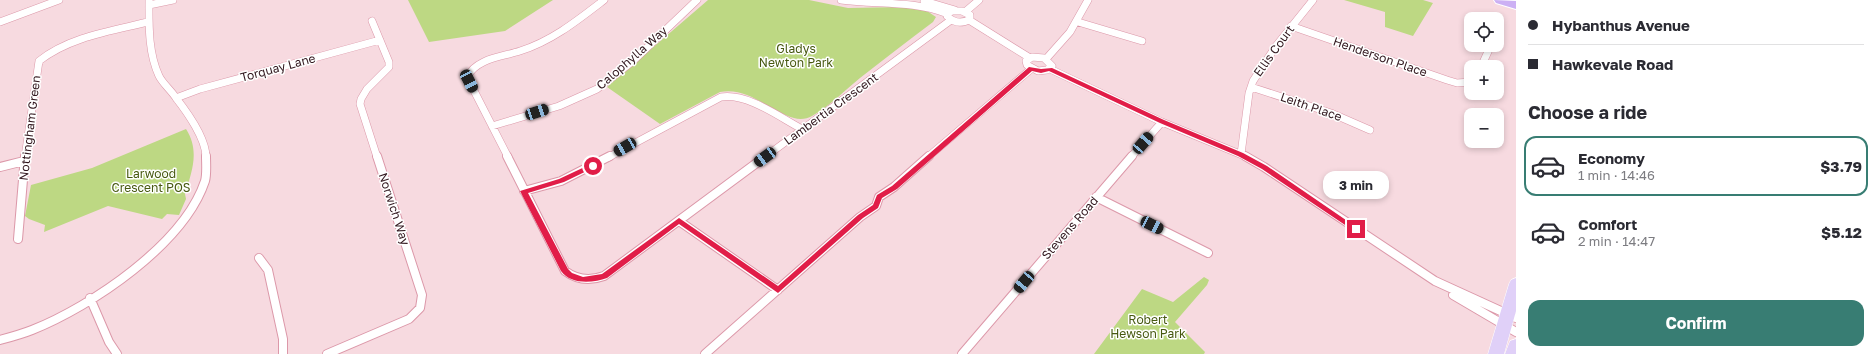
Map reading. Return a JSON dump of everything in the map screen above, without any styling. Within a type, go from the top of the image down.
[{"type":"highway","points":[[1500,0],[1516,5]]},
{"type":"main road","points":[[1496,354],[1511,322],[1516,284]]},
{"type":"main road","points":[[1513,354],[1516,346]]},
{"type":"street","points":[[0,22],[59,0]]},
{"type":"street","points":[[0,340],[32,330],[114,283],[167,241],[181,226],[198,197],[206,176],[206,152],[197,132],[176,98],[165,86],[158,70],[150,39],[148,22],[149,3],[173,0]]},
{"type":"street","name":"Lambertia Crescent","points":[[604,0],[564,32],[538,45],[477,64],[468,73],[469,81],[565,271],[570,275],[583,280],[598,279],[604,276],[950,17],[955,10]]},
{"type":"street","name":"Calophylla Way","points":[[492,126],[567,102],[598,88],[636,57],[697,0]]},
{"type":"street","points":[[841,0],[852,2],[891,1],[924,6],[961,23],[969,20]]},
{"type":"street","points":[[916,0],[939,4],[955,10],[966,12],[971,17],[969,20]]},
{"type":"street","points":[[966,12],[979,0]]},
{"type":"street","points":[[1046,59],[1061,44],[1078,22],[1088,0]]},
{"type":"street","name":"Ellis Court","points":[[1241,154],[1252,81],[1291,26],[1313,0]]},
{"type":"street","points":[[969,20],[1030,58],[1038,57],[1046,59],[1051,64],[1050,69]]},
{"type":"street","name":"Nottingham Green","points":[[18,239],[24,161],[38,65],[43,57],[55,50],[100,33],[148,22]]},
{"type":"street","name":"Norwich Way","points":[[327,354],[409,319],[420,308],[422,295],[360,104],[360,98],[364,92],[389,67],[389,62],[372,22]]},
{"type":"street","points":[[1078,22],[1142,41]]},
{"type":"street","name":"Henderson Place","points":[[1291,26],[1447,80],[1457,83],[1464,82]]},
{"type":"street","name":"Torquay Lane","points":[[176,98],[380,40]]},
{"type":"street","points":[[1030,58],[1026,63],[1031,69],[1041,71],[1050,69],[1162,122],[1241,154],[1435,281],[1447,292],[1511,322]]},
{"type":"street","points":[[705,354],[860,216],[876,206],[879,197],[894,187],[1031,69]]},
{"type":"street","name":"Leith Place","points":[[1251,87],[1331,113],[1370,130]]},
{"type":"street","points":[[524,191],[561,181],[582,172],[704,105],[725,96],[739,97],[748,100],[802,129]]},
{"type":"street","name":"Stevens Road","points":[[962,354],[1162,122]]},
{"type":"street","points":[[0,167],[24,161]]},
{"type":"street","points":[[1096,197],[1208,253]]},
{"type":"street","points":[[679,221],[778,290]]},
{"type":"street","points":[[259,258],[268,270],[283,339],[283,354]]},
{"type":"street","points":[[90,298],[109,342],[117,354]]},
{"type":"green space","points":[[408,0],[553,0],[505,31],[429,42]]},
{"type":"green space","name":"Gladys Newton Park","points":[[708,0],[809,0],[848,8],[902,7],[927,11],[936,17],[933,22],[860,78],[831,103],[819,112],[806,118],[796,119],[785,115],[750,96],[731,91],[720,92],[660,124],[607,87]]},
{"type":"green space","points":[[1344,0],[1423,0],[1433,3],[1413,36],[1385,27],[1385,12]]},
{"type":"green space","name":"Larwood Crescent POS","points":[[186,129],[193,145],[194,153],[192,169],[185,194],[186,199],[179,215],[167,214],[162,219],[108,206],[44,232],[45,225],[25,216],[31,185],[92,168]]},
{"type":"green space","name":"Robert Hewson Park","points":[[1204,277],[1209,280],[1207,285],[1175,322],[1205,352],[1204,354],[1094,354],[1142,289],[1173,302]]},
{"type":"route","points":[[593,166],[561,181],[524,191],[565,271],[570,275],[583,280],[598,279],[679,221],[778,290],[860,216],[876,206],[879,197],[894,187],[1031,69],[1038,71],[1050,69],[1162,122],[1241,154],[1356,229]]}]
